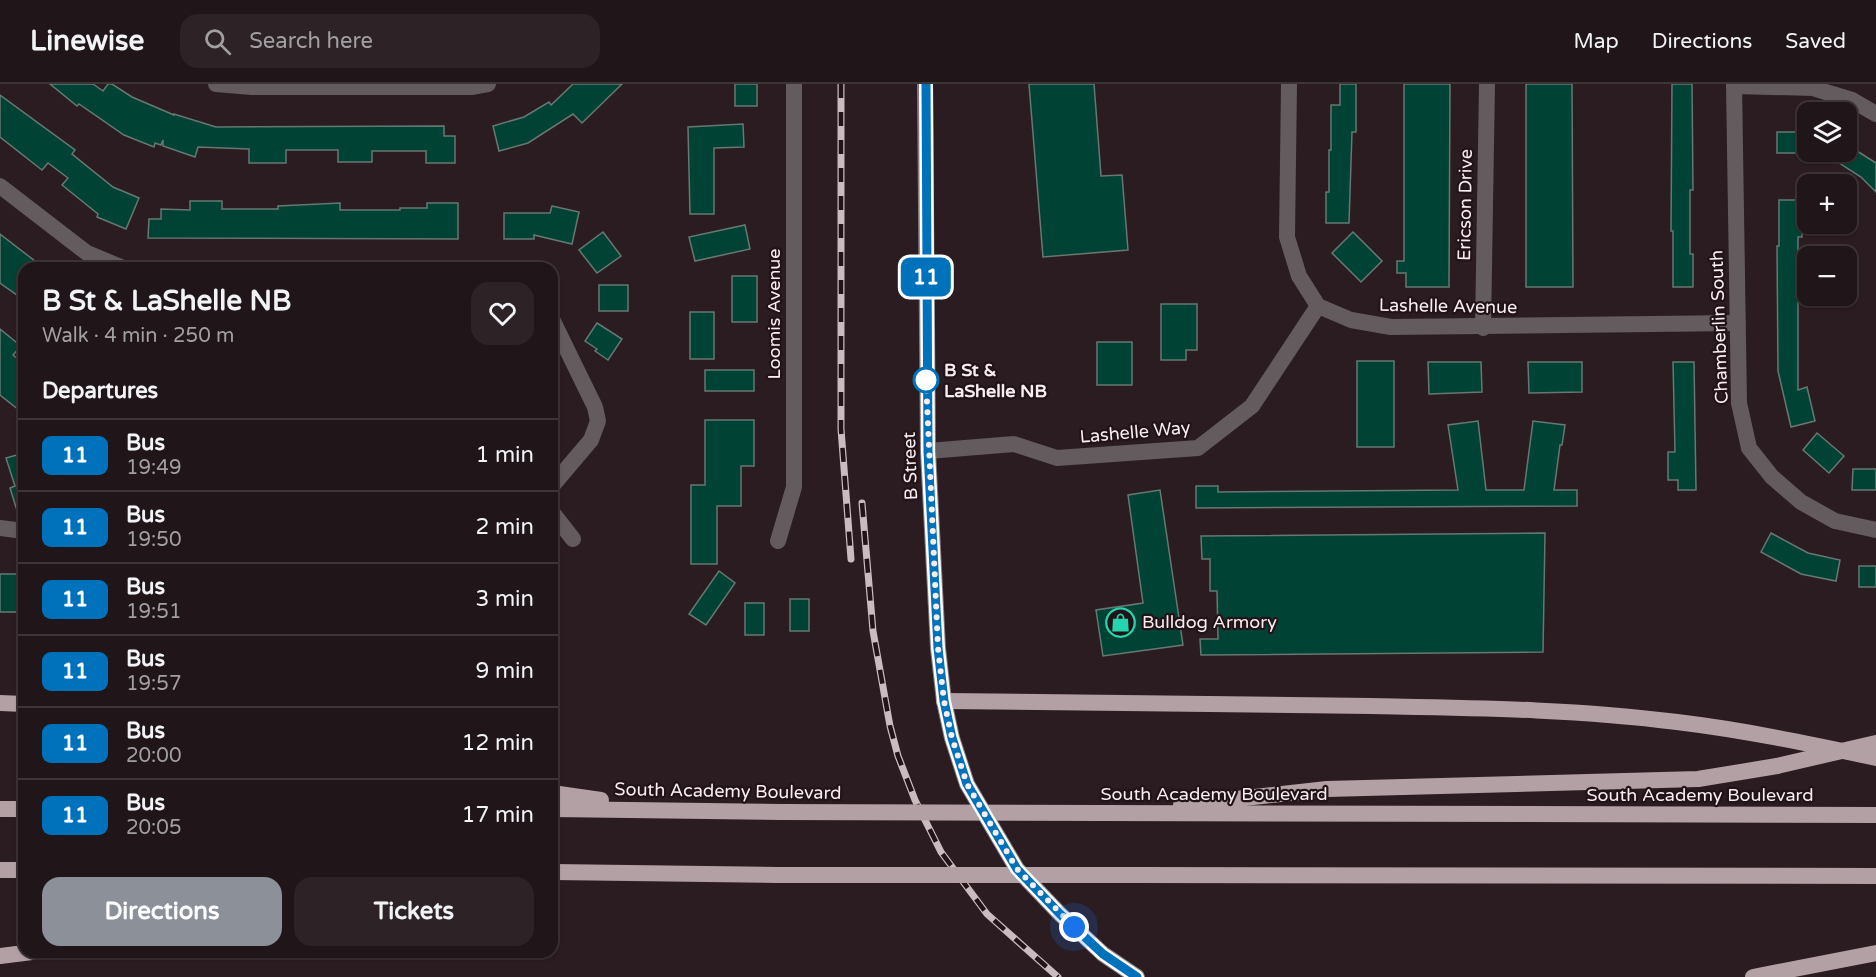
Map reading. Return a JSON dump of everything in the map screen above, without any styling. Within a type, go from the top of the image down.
[{"type":"highway","points":[[944,701],[1482,708],[1590,713],[1700,725],[1786,739],[1876,758]]},
{"type":"highway","points":[[0,703],[18,704]]},
{"type":"highway","points":[[1103,813],[1327,789],[1698,779],[1777,766],[1876,743]]},
{"type":"highway","points":[[558,794],[658,809]]},
{"type":"highway","points":[[0,809],[18,809]]},
{"type":"highway","name":"South Academy Boulevard","points":[[558,809],[781,812],[1876,815]]},
{"type":"highway","points":[[0,870],[18,870]]},
{"type":"highway","points":[[558,874],[1876,876]]},
{"type":"highway","points":[[0,956],[18,954]]},
{"type":"highway","points":[[1753,977],[1876,955]]},
{"type":"main road","name":"B Street","points":[[926,84],[928,451],[938,648],[944,701],[952,738],[967,784],[1017,869],[1103,954],[1137,977]]},
{"type":"street","points":[[216,84],[252,87],[471,87],[488,84]]},
{"type":"street","name":"Loomis Avenue","points":[[778,541],[794,487],[794,84]]},
{"type":"street","points":[[1289,84],[1287,237],[1299,276],[1318,306]]},
{"type":"street","name":"Ericson Drive","points":[[1483,327],[1487,84]]},
{"type":"street","points":[[1734,85],[1813,88],[1852,100],[1876,114]]},
{"type":"street","name":"Chamberlin South","points":[[1734,85],[1739,403],[1749,448],[1772,477],[1802,502],[1835,521],[1876,530]]},
{"type":"street","points":[[0,186],[87,253],[109,262]]},
{"type":"street","name":"Lashelle Way","points":[[928,451],[1014,444],[1058,458],[1198,448],[1252,406],[1318,306]]},
{"type":"street","name":"Lashelle Avenue","points":[[1318,306],[1351,320],[1390,327],[1737,323]]},
{"type":"street","points":[[558,331],[595,407],[598,421],[591,440],[558,479]]},
{"type":"street","points":[[558,520],[573,539]]},
{"type":"street","points":[[0,528],[18,530]]},
{"type":"building","points":[[50,84],[93,84],[103,91],[108,84],[112,84],[132,97],[174,115],[216,127],[444,126],[444,136],[455,136],[455,163],[426,163],[426,151],[372,151],[372,162],[338,162],[338,150],[286,150],[286,163],[249,163],[249,149],[198,147],[195,157],[163,146],[163,140],[161,145],[155,143],[154,147],[124,135],[79,104],[77,106]]},
{"type":"building","points":[[573,84],[622,84],[582,123],[573,114],[528,143],[499,151],[493,126],[524,117],[549,102],[551,105]]},
{"type":"building","points":[[735,84],[757,84],[757,106],[735,106]]},
{"type":"building","points":[[1029,84],[1094,84],[1101,176],[1122,175],[1128,250],[1043,257]]},
{"type":"building","points":[[1340,84],[1356,84],[1356,132],[1352,132],[1349,223],[1326,223],[1326,192],[1329,192],[1329,150],[1331,150],[1331,105],[1340,105]]},
{"type":"building","points":[[1404,84],[1450,84],[1449,287],[1406,287],[1406,273],[1397,273],[1397,261],[1404,261]]},
{"type":"building","points":[[1526,84],[1572,84],[1573,287],[1526,287]]},
{"type":"building","points":[[1672,84],[1692,84],[1693,190],[1690,190],[1690,254],[1693,254],[1693,287],[1673,287]]},
{"type":"building","points":[[0,95],[75,150],[72,154],[113,187],[139,198],[126,229],[97,217],[98,214],[62,185],[68,178],[48,163],[42,170],[0,137]]},
{"type":"building","points":[[743,124],[744,147],[714,148],[714,214],[690,214],[688,127]]},
{"type":"building","points":[[1777,132],[1797,132],[1797,153],[1777,153]]},
{"type":"building","points":[[1857,151],[1876,163],[1876,192],[1861,177],[1838,162],[1857,162]]},
{"type":"building","points":[[1779,200],[1797,200],[1797,234],[1802,234],[1802,237],[1798,237],[1797,246],[1798,390],[1807,387],[1815,421],[1791,427],[1778,371],[1777,246],[1779,246]]},
{"type":"building","points":[[190,201],[222,201],[222,209],[278,209],[278,206],[340,203],[340,210],[400,210],[400,208],[427,208],[427,203],[458,203],[458,239],[148,238],[149,219],[161,219],[161,209],[190,210]]},
{"type":"building","points":[[552,206],[579,212],[572,244],[534,235],[534,239],[504,239],[504,213],[550,213]]},
{"type":"building","points":[[745,225],[750,249],[695,261],[689,237]]},
{"type":"building","points":[[603,232],[621,256],[597,273],[579,250]]},
{"type":"building","points":[[1353,232],[1382,261],[1361,282],[1332,253]]},
{"type":"building","points":[[0,234],[36,262],[18,262],[18,296],[0,283]]},
{"type":"building","points":[[732,276],[757,276],[757,322],[732,322]]},
{"type":"building","points":[[599,285],[628,285],[628,311],[599,311]]},
{"type":"building","points":[[1161,304],[1197,304],[1197,350],[1186,350],[1186,360],[1161,360]]},
{"type":"building","points":[[690,312],[714,312],[714,359],[690,359]]},
{"type":"building","points":[[597,323],[622,339],[608,360],[585,341]]},
{"type":"building","points":[[0,329],[18,344],[18,349],[13,355],[18,359],[18,409],[0,395]]},
{"type":"building","points":[[1097,342],[1132,342],[1132,385],[1097,385]]},
{"type":"building","points":[[1357,361],[1394,361],[1394,447],[1357,447]]},
{"type":"building","points":[[1428,362],[1481,362],[1482,392],[1429,394]]},
{"type":"building","points":[[1528,362],[1582,362],[1582,392],[1529,393]]},
{"type":"building","points":[[1673,362],[1694,362],[1696,490],[1678,490],[1678,480],[1668,480],[1668,452],[1675,452]]},
{"type":"building","points":[[705,370],[754,370],[754,391],[705,391]]},
{"type":"building","points":[[705,420],[754,420],[754,466],[741,466],[741,506],[717,506],[717,564],[691,564],[691,485],[705,485]]},
{"type":"building","points":[[1478,421],[1486,490],[1524,490],[1533,421],[1565,425],[1554,490],[1577,490],[1577,506],[1196,508],[1196,486],[1218,486],[1218,492],[1458,490],[1448,425]]},
{"type":"building","points":[[1817,433],[1844,456],[1829,473],[1803,450]]},
{"type":"building","points":[[18,455],[18,514],[10,488],[15,486],[6,458]]},
{"type":"building","points":[[1853,469],[1876,469],[1876,490],[1852,490]]},
{"type":"building","points":[[1160,490],[1183,645],[1103,656],[1096,610],[1143,603],[1128,495]]},
{"type":"building","points":[[1545,533],[1543,652],[1201,655],[1200,639],[1218,639],[1217,591],[1210,591],[1210,559],[1202,559],[1201,536]]},
{"type":"building","points":[[1771,533],[1808,553],[1840,560],[1836,581],[1801,574],[1761,552]]},
{"type":"building","points":[[1859,566],[1876,566],[1876,587],[1859,587]]},
{"type":"building","points":[[719,571],[735,583],[706,625],[689,614]]},
{"type":"building","points":[[0,574],[18,574],[18,612],[0,612]]},
{"type":"building","points":[[790,599],[809,599],[809,631],[790,631]]},
{"type":"building","points":[[745,603],[764,603],[764,635],[745,635]]},
{"type":"railway","points":[[841,84],[841,429],[851,559]]},
{"type":"railway","points":[[862,503],[873,631],[890,726],[898,756],[915,800],[941,852],[987,914],[1058,977]]},
{"type":"bus line","name":"11","points":[[926,84],[928,451],[938,648],[944,701],[952,738],[967,784],[1017,869],[1103,954],[1137,977]]},
{"type":"place","name":"B St & LaShelle NB","points":[[926,380]]},
{"type":"place","name":"Bulldog Armory","points":[[1121,622]]},
{"type":"route","points":[[926,380],[938,648],[944,701],[952,738],[967,784],[1017,869],[1074,927]]}]
